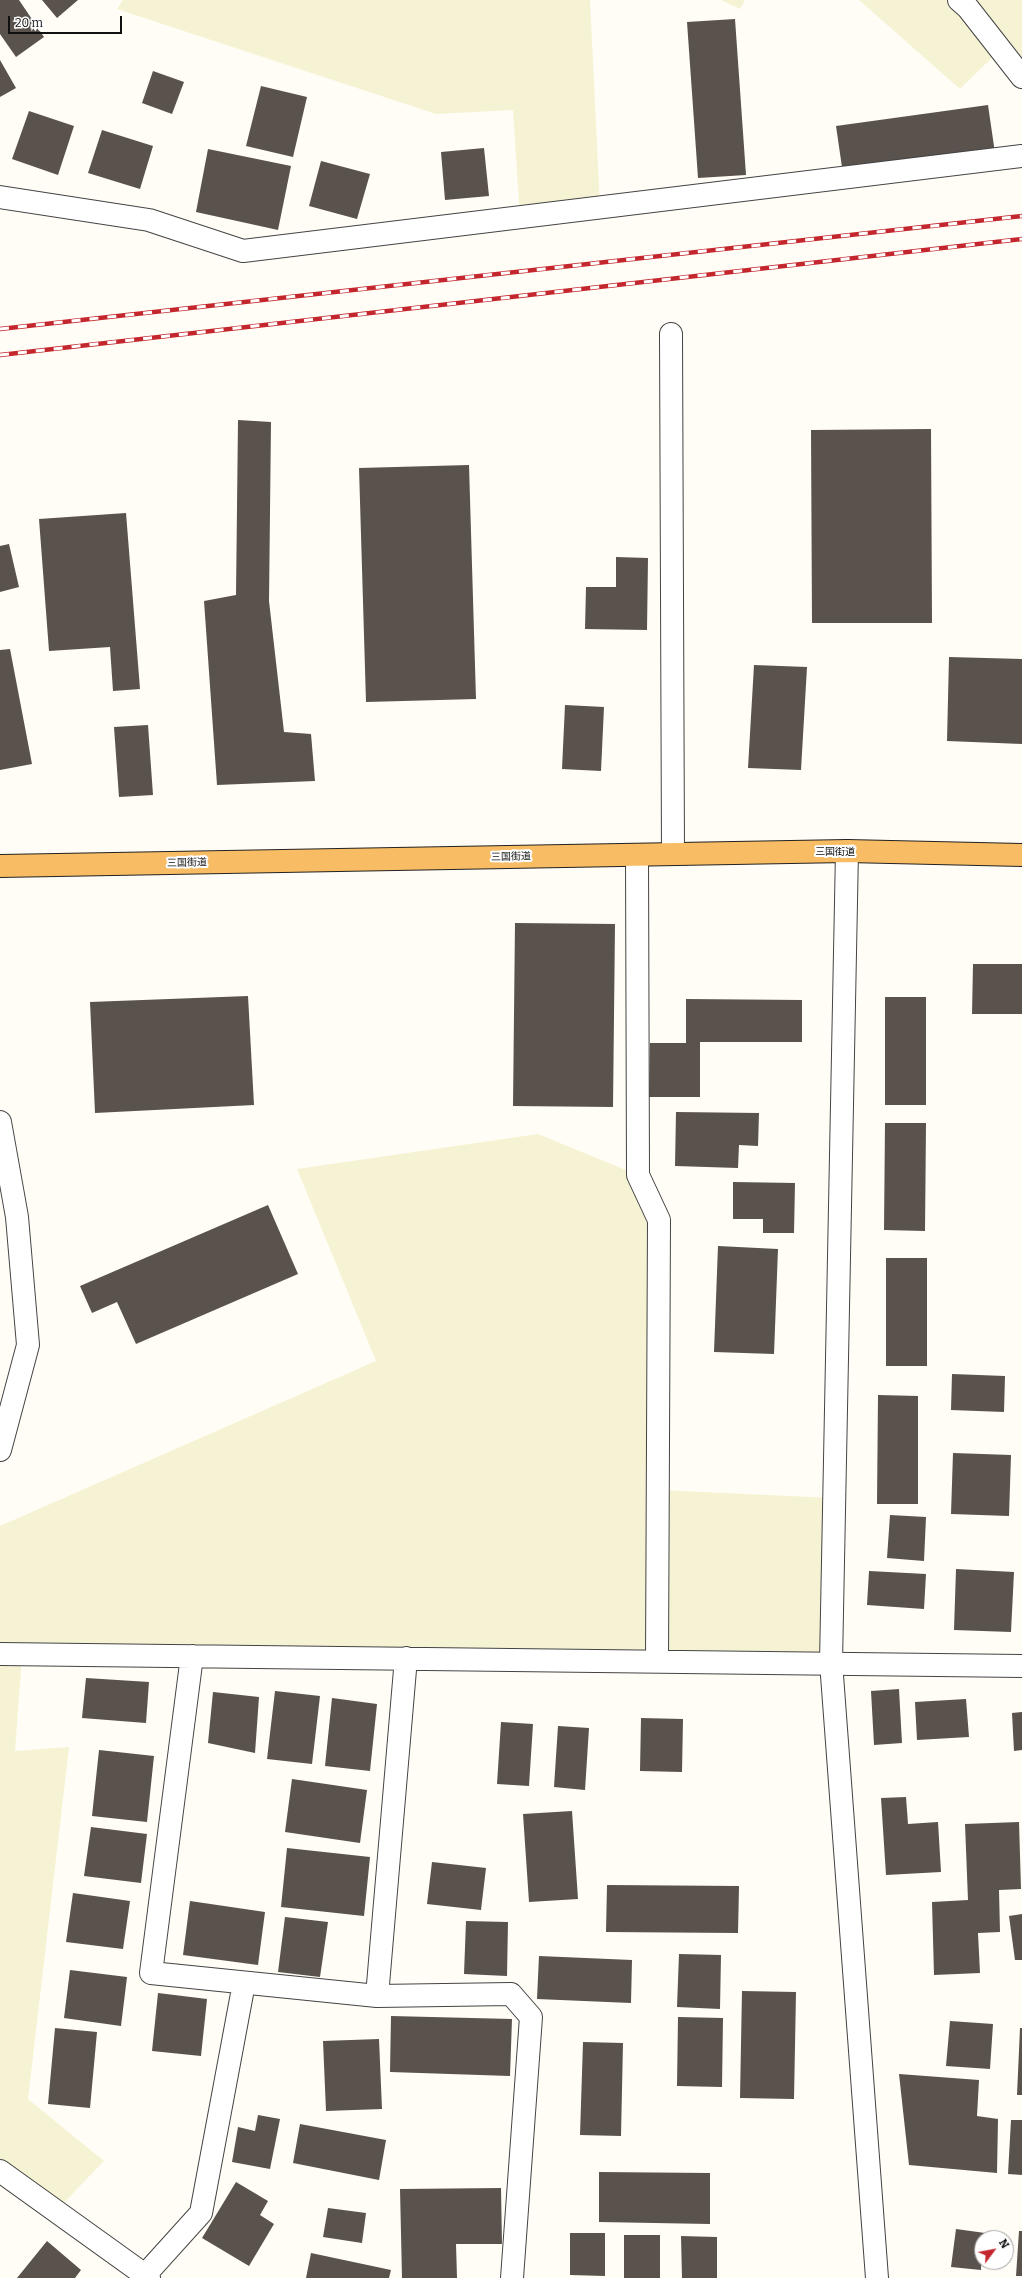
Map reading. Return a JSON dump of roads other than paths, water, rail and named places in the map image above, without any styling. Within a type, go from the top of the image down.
[{"type":"highway","name":"三国街道","points":[[0,866],[847,851],[1022,854]]},
{"type":"street","points":[[959,0],[968,8],[1022,77]]},
{"type":"street","points":[[0,197],[149,220],[243,251],[1022,156]]},
{"type":"street","points":[[671,334],[673,854]]},
{"type":"street","points":[[847,851],[831,1662],[877,2278]]},
{"type":"street","points":[[637,855],[638,1175],[660,1220],[657,1661]]},
{"type":"street","points":[[0,1122],[2,1148],[18,1217],[28,1345],[0,1450]]},
{"type":"street","points":[[0,1654],[831,1662],[1022,1666]]},
{"type":"street","points":[[192,1656],[151,1973],[377,1996],[511,1994],[531,2017],[512,2278]]},
{"type":"street","points":[[377,1996],[406,1658]]},
{"type":"street","points":[[0,2171],[147,2277],[201,2213],[244,1983]]},
{"type":"railway","points":[[0,329],[1022,216]]},
{"type":"railway","points":[[0,355],[1022,239]]}]
